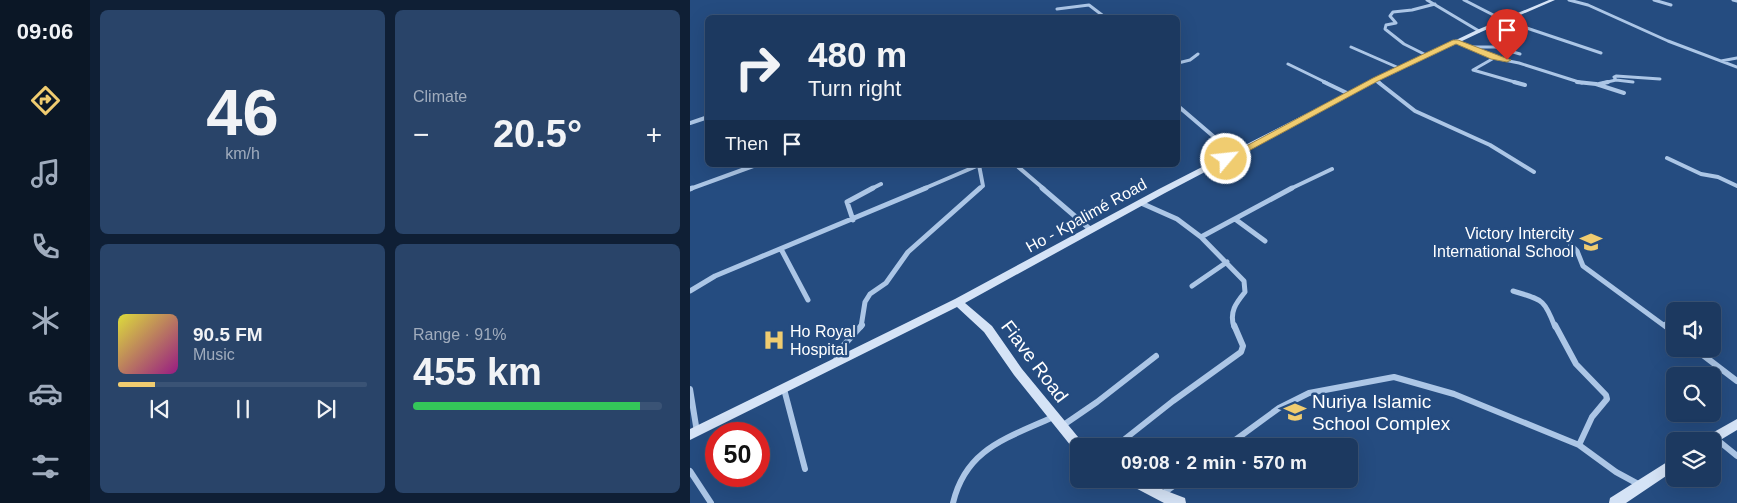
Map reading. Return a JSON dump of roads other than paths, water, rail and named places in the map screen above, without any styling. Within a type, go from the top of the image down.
[{"type":"main road","name":"Ho - Kpalimé Road","points":[[693,433],[784,390],[835,362],[958,302],[1141,203],[1399,68],[1478,31],[1553,0]]},
{"type":"street","points":[[1427,0],[1478,31]]},
{"type":"street","points":[[1464,0],[1503,20],[1601,53]]},
{"type":"street","points":[[1569,0],[1588,5],[1668,41],[1737,67]]},
{"type":"street","points":[[1654,0],[1671,5]]},
{"type":"street","points":[[1733,0],[1737,1]]},
{"type":"street","points":[[1426,55],[1404,44],[1385,29],[1386,26],[1396,23],[1390,16],[1393,12],[1412,10],[1435,4]]},
{"type":"street","points":[[1057,9],[1089,5],[1102,15]]},
{"type":"street","points":[[1456,41],[1472,47],[1501,48],[1520,54]]},
{"type":"street","points":[[1351,47],[1399,68]]},
{"type":"street","points":[[1472,47],[1472,49],[1494,58],[1518,62],[1581,82],[1596,84],[1624,93]]},
{"type":"street","points":[[1180,62],[1190,60],[1198,54]]},
{"type":"street","points":[[1494,58],[1473,70],[1525,85]]},
{"type":"street","points":[[1720,61],[1737,58]]},
{"type":"street","points":[[1288,64],[1349,94]]},
{"type":"street","points":[[1616,80],[1614,77],[1616,76],[1660,79]]},
{"type":"street","points":[[1376,80],[1415,111],[1490,145],[1534,172]]},
{"type":"street","points":[[1596,84],[1616,80],[1633,82]]},
{"type":"street","points":[[1180,108],[1213,136],[1231,156]]},
{"type":"street","points":[[690,123],[705,119]]},
{"type":"street","points":[[1667,158],[1701,174],[1718,177],[1737,186]]},
{"type":"street","points":[[690,189],[750,167]]},
{"type":"street","points":[[690,290],[715,276],[853,220],[974,167]]},
{"type":"street","points":[[835,362],[842,346],[862,325],[865,302],[870,294],[886,283],[908,252],[927,237],[967,198],[984,186],[979,167]]},
{"type":"street","points":[[1018,167],[1036,180],[1042,188],[1091,230]]},
{"type":"street","points":[[1201,237],[1272,198],[1332,169]]},
{"type":"street","points":[[853,220],[847,202],[881,184]]},
{"type":"street","points":[[1126,438],[1173,401],[1241,352],[1243,346],[1231,322],[1231,313],[1245,292],[1244,281],[1201,237],[1177,220],[1141,203]]},
{"type":"street","points":[[1235,219],[1265,241]]},
{"type":"street","points":[[1571,245],[1577,251],[1583,266],[1666,326]]},
{"type":"street","points":[[781,249],[808,300]]},
{"type":"street","points":[[1192,286],[1227,262]]},
{"type":"street","points":[[1513,291],[1539,300],[1547,306],[1557,331],[1576,364],[1606,395],[1607,400],[1592,417],[1579,445]]},
{"type":"street","name":"Fiave Road","points":[[958,302],[988,329],[1018,372],[1072,438]]},
{"type":"street","points":[[1061,426],[1097,402],[1156,356]]},
{"type":"street","points":[[1706,357],[1737,381]]},
{"type":"street","points":[[1238,438],[1279,408],[1309,393],[1394,377],[1454,394],[1579,445],[1616,472],[1640,485]]},
{"type":"street","points":[[690,389],[693,433]]},
{"type":"street","points":[[784,390],[805,469]]},
{"type":"street","points":[[953,503],[962,474],[974,459],[988,449],[1054,416]]},
{"type":"street","points":[[1721,434],[1737,424]]},
{"type":"street","points":[[1721,446],[1737,456]]},
{"type":"street","points":[[1615,503],[1666,469]]},
{"type":"street","points":[[690,471],[711,503]]},
{"type":"street","points":[[1147,488],[1180,503]]},
{"type":"street","points":[[1160,495],[1170,488]]},
{"type":"place","name":"Victory Intercity International School","points":[[1591,242]]},
{"type":"place","name":"Ho Royal Hospital","points":[[774,340]]},
{"type":"place","name":"Nuriya Islamic School Complex","points":[[1295,412]]}]
